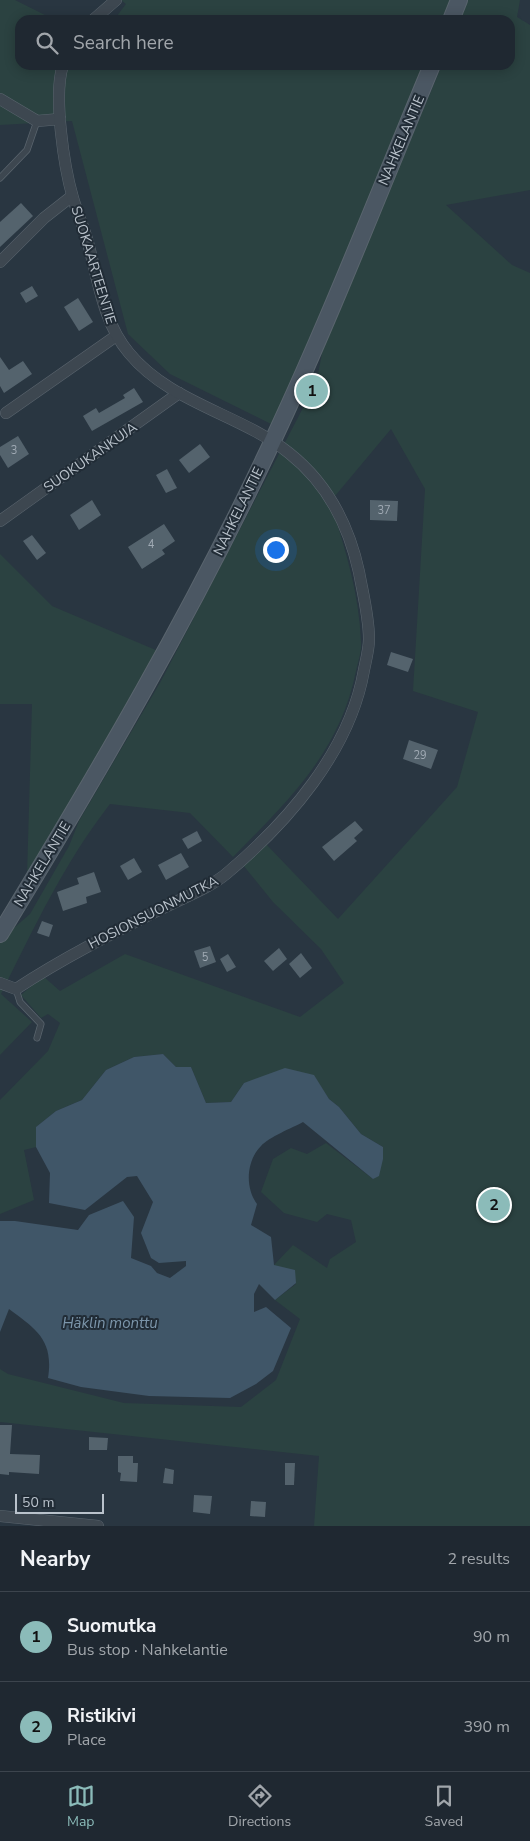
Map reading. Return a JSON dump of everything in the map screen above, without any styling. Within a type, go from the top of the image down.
[{"type":"main road","points":[[453,15],[459,0]]},
{"type":"main road","name":"NAHKELANTIE","points":[[0,934],[134,710],[203,583],[273,441],[309,362],[430,70]]},
{"type":"street","points":[[99,15],[116,0]]},
{"type":"street","name":"SUOKAARTEENTIE","points":[[62,70],[58,79],[60,119],[72,196],[87,237],[106,314],[116,336],[129,354],[151,375],[180,393],[273,441]]},
{"type":"street","points":[[0,99],[37,121],[60,119]]},
{"type":"street","points":[[0,262],[44,218],[72,196]]},
{"type":"street","points":[[6,413],[116,336]]},
{"type":"street","name":"SUOKUKANKUJA","points":[[0,521],[180,393]]},
{"type":"street","name":"HOSIONSUONMUTKA","points":[[16,989],[73,953],[222,878],[245,858],[308,791],[341,741],[361,687],[369,640],[364,596],[354,549],[331,498],[309,470],[273,441]]},
{"type":"street","points":[[0,983],[16,989]]},
{"type":"street","points":[[0,1516],[98,1526]]},
{"type":"lane","points":[[0,178],[27,150],[37,121]]},
{"type":"lane","points":[[16,989],[20,1002],[41,1024],[37,1038]]},
{"type":"green space","points":[[0,0],[15,0],[45,15],[15,15],[15,70],[423,70],[273,425],[170,374],[128,334],[72,121],[0,125]]},
{"type":"green space","points":[[121,0],[452,0],[446,15],[118,15],[126,4]]},
{"type":"green space","points":[[468,0],[520,0],[517,17],[530,25],[530,190],[446,205],[512,265],[530,273],[530,1526],[314,1526],[319,1456],[0,1422],[0,1369],[8,1374],[124,1403],[241,1407],[276,1380],[300,1319],[275,1300],[296,1284],[274,1265],[293,1245],[327,1268],[330,1259],[356,1242],[351,1220],[327,1214],[317,1222],[284,1213],[261,1192],[273,1159],[291,1148],[307,1154],[326,1143],[373,1179],[383,1147],[361,1134],[339,1107],[329,1099],[313,1075],[244,1083],[231,1102],[206,1103],[191,1067],[176,1067],[163,1054],[134,1057],[106,1070],[82,1100],[56,1111],[36,1127],[36,1147],[24,1150],[34,1200],[0,1214],[0,1100],[48,1051],[60,1023],[48,1014],[41,1018],[21,995],[43,976],[60,991],[125,954],[300,1017],[344,983],[321,949],[273,902],[243,865],[264,842],[338,919],[457,787],[478,712],[413,691],[425,489],[391,429],[330,502],[346,553],[354,588],[360,623],[361,649],[348,700],[338,726],[325,751],[309,773],[273,816],[233,857],[190,813],[110,804],[93,826],[64,873],[1,994],[32,1022],[0,1055],[0,940],[30,914],[69,846],[79,821],[161,681],[305,404],[318,374],[323,348],[440,70],[515,70],[515,15],[462,15]]},
{"type":"green space","points":[[0,554],[52,606],[158,651],[27,876],[32,704],[0,704]]},
{"type":"water","name":"Häklin monttu","points":[[163,1054],[176,1067],[191,1067],[206,1103],[231,1102],[244,1083],[285,1068],[314,1075],[329,1099],[339,1107],[361,1134],[383,1147],[383,1159],[379,1176],[373,1179],[303,1122],[269,1139],[256,1152],[252,1159],[249,1175],[250,1190],[257,1204],[251,1225],[271,1237],[274,1265],[295,1270],[296,1283],[275,1300],[259,1284],[254,1294],[254,1312],[266,1307],[291,1328],[273,1371],[256,1384],[230,1398],[149,1396],[81,1387],[48,1378],[48,1354],[41,1337],[35,1330],[9,1309],[0,1332],[0,1221],[15,1221],[78,1230],[89,1215],[123,1201],[134,1217],[131,1258],[151,1266],[157,1273],[170,1278],[186,1266],[186,1261],[159,1263],[151,1258],[141,1233],[153,1202],[137,1176],[127,1177],[85,1210],[49,1203],[50,1173],[36,1147],[36,1127],[56,1111],[82,1100],[106,1070],[134,1057]]},
{"type":"building","points":[[21,203],[33,216],[0,247],[0,222]]},
{"type":"building","points":[[32,286],[38,296],[26,303],[20,293]]},
{"type":"building","points":[[78,298],[93,322],[79,331],[64,307]]},
{"type":"building","points":[[0,357],[9,370],[23,361],[32,374],[4,393],[0,386]]},
{"type":"building","points":[[134,388],[143,402],[92,431],[83,416],[96,408],[99,413],[125,398],[123,395]]},
{"type":"building","points":[[18,436],[29,454],[8,468],[0,455],[0,447]]},
{"type":"building","points":[[200,444],[210,457],[189,473],[179,460]]},
{"type":"building","points":[[167,469],[177,488],[166,493],[156,475]]},
{"type":"building","points":[[92,500],[101,515],[79,530],[70,515]]},
{"type":"building","points":[[370,500],[398,501],[397,521],[370,520]]},
{"type":"building","points":[[164,524],[175,541],[162,550],[165,554],[142,569],[128,547]]},
{"type":"building","points":[[32,535],[46,553],[37,560],[23,541]]},
{"type":"building","points":[[391,652],[413,659],[408,672],[387,665]]},
{"type":"building","points":[[409,740],[438,750],[431,769],[403,759]]},
{"type":"building","points":[[355,821],[363,830],[354,838],[357,841],[334,861],[322,847]]},
{"type":"building","points":[[197,831],[202,841],[188,849],[182,839]]},
{"type":"building","points":[[181,853],[189,867],[166,880],[158,865]]},
{"type":"building","points":[[134,858],[142,872],[128,880],[120,866]]},
{"type":"building","points":[[94,872],[101,892],[86,897],[87,903],[63,911],[57,892],[79,884],[77,878]]},
{"type":"building","points":[[42,921],[53,925],[49,937],[37,933]]},
{"type":"building","points":[[210,946],[216,962],[200,968],[194,951]]},
{"type":"building","points":[[279,948],[287,959],[273,971],[264,961]]},
{"type":"building","points":[[301,953],[312,968],[300,978],[289,964]]},
{"type":"building","points":[[228,954],[236,967],[227,972],[220,959]]},
{"type":"building","points":[[0,1425],[12,1425],[10,1454],[40,1455],[39,1474],[9,1472],[9,1475],[0,1474]]},
{"type":"building","points":[[89,1437],[108,1438],[107,1450],[89,1450]]},
{"type":"building","points":[[118,1456],[133,1456],[133,1463],[138,1463],[137,1482],[120,1481],[121,1473],[118,1472]]},
{"type":"building","points":[[285,1463],[295,1463],[294,1485],[285,1485]]},
{"type":"building","points":[[165,1468],[174,1470],[173,1484],[163,1483]]},
{"type":"building","points":[[194,1495],[212,1496],[210,1514],[193,1512]]},
{"type":"building","points":[[251,1501],[266,1502],[265,1517],[250,1516]]},
{"type":"place","name":"Suomutka","points":[[312,391]]},
{"type":"place","name":"Ristikivi","points":[[494,1205]]}]
